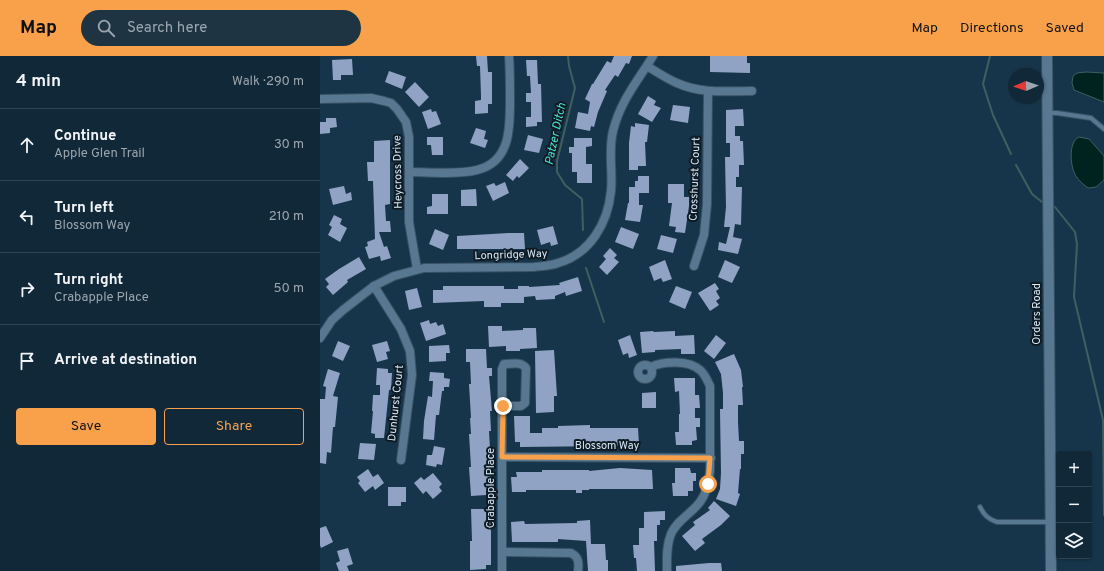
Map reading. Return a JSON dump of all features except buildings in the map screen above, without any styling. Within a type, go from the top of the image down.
[{"type":"street","points":[[409,172],[467,172],[479,170],[499,157],[505,147],[510,124],[509,56]]},
{"type":"street","name":"Longridge Way","points":[[320,338],[332,320],[374,286],[394,276],[417,269],[547,266],[559,263],[572,257],[588,245],[601,229],[608,211],[611,191],[610,148],[616,117],[626,96],[653,56]]},
{"type":"street","name":"Orders Road","points":[[1047,56],[1051,571]]},
{"type":"street","points":[[647,66],[677,83],[708,91],[752,91]]},
{"type":"street","name":"Crosshurst Court","points":[[694,266],[704,235],[707,204],[708,91]]},
{"type":"street","name":"Heycross Drive","points":[[320,99],[377,99],[391,103],[406,122],[409,137],[409,222],[417,269]]},
{"type":"street","name":"Dunhurst Court","points":[[374,286],[401,329],[410,351],[412,375],[401,460]]},
{"type":"street","name":"Crabapple Place","points":[[502,571],[502,369],[504,364],[519,363],[526,368],[525,403],[520,406],[503,406]]},
{"type":"street","points":[[651,367],[657,364],[682,364],[694,367],[700,370],[710,386],[709,479],[704,496],[699,503],[678,523],[671,533],[668,542],[667,571]]},
{"type":"street","name":"Blossom Way","points":[[502,457],[710,458]]},
{"type":"street","points":[[502,552],[571,553],[577,558],[578,571]]},
{"type":"lane","points":[[1047,113],[1091,118],[1104,129]]},
{"type":"lane","points":[[980,507],[984,515],[990,520],[997,522],[1050,522]]},
{"type":"shaded area","points":[[1077,73],[1104,73],[1104,102],[1074,90],[1072,83],[1073,76]]},
{"type":"shaded area","points":[[1079,137],[1089,139],[1104,156],[1104,180],[1096,187],[1088,188],[1083,184],[1076,176],[1072,167],[1071,155],[1073,144]]},
{"type":"waterway","name":"Patzer Ditch","points":[[568,56],[575,88],[557,161],[557,172],[565,185],[582,199],[583,230]]},
{"type":"waterway","points":[[990,56],[983,84],[993,115],[1011,154]]},
{"type":"waterway","points":[[1016,165],[1032,194],[1042,202]]},
{"type":"waterway","points":[[1055,207],[1075,232],[1077,244],[1074,297],[1103,420],[1104,515]]},
{"type":"waterway","name":"Patzer Ditch","points":[[586,268],[604,322]]},
{"type":"route","points":[[503,406],[502,457],[710,458],[708,484]]}]
